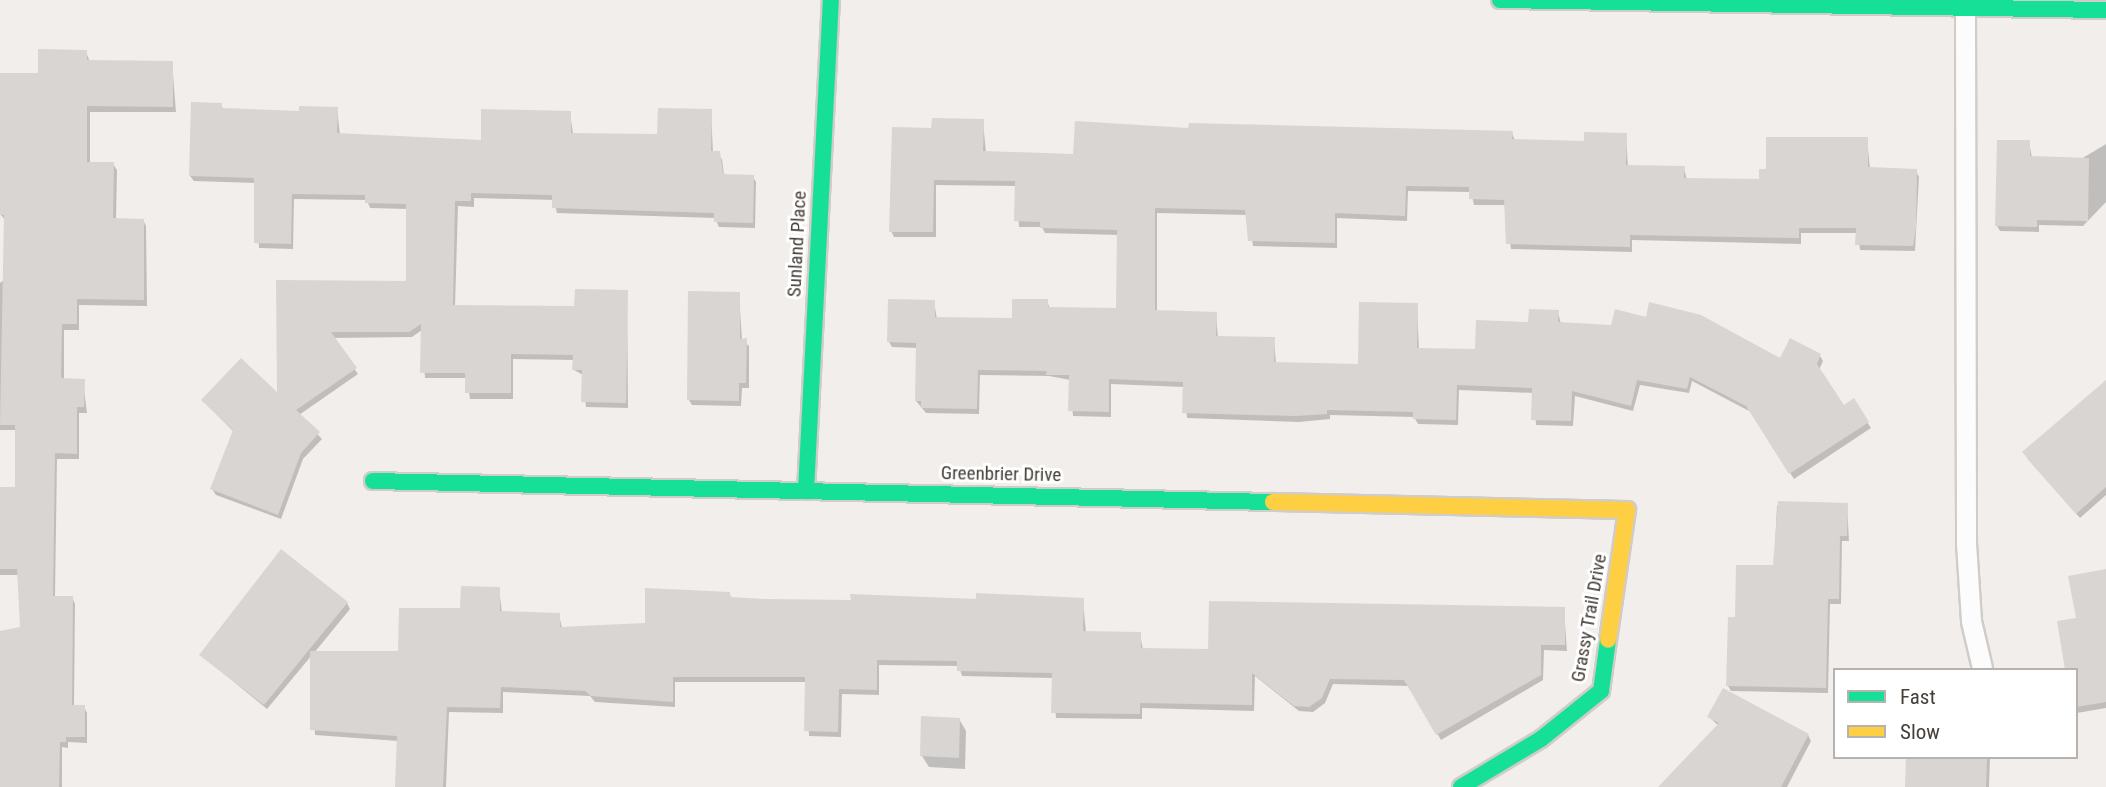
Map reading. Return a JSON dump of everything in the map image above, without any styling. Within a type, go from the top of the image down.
[{"type":"street","name":"Sunland Place","points":[[806,491],[831,0]]},
{"type":"street","points":[[1500,0],[2106,10]]},
{"type":"street","name":"Greenbrier Drive","points":[[373,481],[1627,510]]},
{"type":"street","name":"Grassy Trail Drive","points":[[1461,787],[1541,739],[1601,691],[1627,510]]},
{"type":"lane","points":[[1965,7],[1966,543],[1970,621],[1982,668]]},
{"type":"building","points":[[38,49],[87,50],[87,60],[173,61],[173,107],[87,106],[87,162],[114,162],[113,218],[144,219],[144,300],[77,299],[77,324],[62,324],[61,378],[85,379],[84,407],[77,407],[77,454],[55,453],[53,596],[73,596],[72,705],[85,705],[85,737],[66,737],[66,742],[60,742],[59,787],[0,787],[0,631],[20,627],[17,569],[0,569],[0,487],[15,487],[15,425],[0,425],[4,215],[0,215],[0,73],[38,73]]},
{"type":"building","points":[[191,102],[222,103],[222,108],[299,111],[299,106],[338,107],[337,133],[481,140],[481,109],[571,111],[571,133],[657,134],[658,108],[712,109],[711,151],[720,151],[723,174],[754,175],[753,223],[714,222],[714,213],[552,208],[552,195],[471,193],[471,201],[455,201],[453,305],[574,306],[575,289],[628,290],[626,403],[581,402],[582,370],[572,370],[573,355],[511,354],[511,393],[465,393],[465,373],[420,373],[421,324],[409,332],[331,332],[357,368],[296,410],[320,432],[301,453],[278,515],[210,489],[233,430],[201,400],[241,358],[277,392],[276,280],[406,281],[406,204],[365,203],[365,195],[292,194],[291,244],[254,243],[254,178],[189,176]]},
{"type":"building","points":[[932,118],[984,119],[983,151],[1073,154],[1075,121],[1188,128],[1189,123],[1513,131],[1512,139],[1584,141],[1584,132],[1627,133],[1626,165],[1685,166],[1684,178],[1759,179],[1759,169],[1766,169],[1766,137],[1868,137],[1868,167],[1917,169],[1916,228],[1913,246],[1855,245],[1856,228],[1799,228],[1799,238],[1630,235],[1630,247],[1506,244],[1504,200],[1469,199],[1469,187],[1406,186],[1405,216],[1335,213],[1335,243],[1248,241],[1245,210],[1155,208],[1155,310],[1217,312],[1216,336],[1275,337],[1274,362],[1358,364],[1359,302],[1418,303],[1417,348],[1475,349],[1476,320],[1528,322],[1529,309],[1559,310],[1558,322],[1611,325],[1615,309],[1646,317],[1649,302],[1701,315],[1780,358],[1790,338],[1821,354],[1817,364],[1844,405],[1854,398],[1869,422],[1789,474],[1746,406],[1690,377],[1687,389],[1637,380],[1631,406],[1572,391],[1571,421],[1531,420],[1532,388],[1457,385],[1456,420],[1413,419],[1413,412],[1327,410],[1327,414],[1295,416],[1182,413],[1183,382],[1109,379],[1109,412],[1068,411],[1069,375],[1046,375],[1047,371],[978,370],[977,409],[921,408],[921,401],[915,401],[916,343],[887,342],[888,299],[935,300],[935,317],[1012,318],[1012,299],[1048,299],[1048,307],[1116,308],[1117,230],[1040,228],[1040,222],[1014,221],[1015,181],[934,180],[933,232],[889,232],[892,127],[931,128]]},
{"type":"building","points":[[1997,140],[2030,140],[2030,156],[2089,158],[2088,221],[2037,220],[2037,227],[1995,226]]},
{"type":"building","points":[[688,291],[740,292],[740,339],[747,338],[746,383],[739,383],[739,401],[687,400]]},
{"type":"building","points":[[2106,380],[2106,487],[2076,514],[2022,452]]},
{"type":"building","points":[[1778,501],[1848,503],[1847,536],[1840,536],[1839,599],[1828,599],[1826,688],[1726,686],[1728,617],[1735,617],[1736,565],[1773,565]]},
{"type":"building","points":[[281,549],[348,602],[264,705],[199,655]]},
{"type":"building","points":[[2106,569],[2106,702],[2078,707],[2078,668],[2065,668],[2057,621],[2076,618],[2068,576]]},
{"type":"building","points":[[461,586],[500,587],[500,611],[560,613],[560,627],[645,623],[645,588],[730,592],[730,597],[765,599],[851,600],[850,594],[976,599],[976,593],[1084,598],[1083,631],[1141,632],[1141,648],[1208,649],[1209,601],[1565,607],[1565,645],[1541,645],[1541,675],[1436,735],[1404,680],[1330,679],[1322,698],[1309,707],[1294,706],[1252,673],[1252,705],[1140,703],[1140,714],[1051,713],[1052,673],[957,671],[957,661],[877,660],[877,690],[839,689],[838,732],[804,731],[805,677],[673,677],[673,702],[591,696],[585,691],[501,687],[500,708],[447,707],[443,787],[395,787],[397,736],[310,730],[310,651],[398,651],[399,608],[460,608]]},
{"type":"building","points":[[1723,688],[1809,734],[1781,787],[1658,787],[1719,723],[1707,717]]},
{"type":"building","points":[[921,716],[960,718],[959,758],[920,756]]},
{"type":"building","points":[[1906,759],[1987,759],[1986,787],[1905,787]]},
{"type":"traffic: fast","points":[[806,491],[831,0]]},
{"type":"traffic: fast","points":[[1500,0],[2106,10]]},
{"type":"traffic: fast","points":[[373,481],[1273,502]]},
{"type":"traffic: fast","points":[[1461,787],[1541,739],[1601,691],[1608,640]]},
{"type":"traffic: slow","points":[[1273,502],[1627,510],[1608,640]]}]
